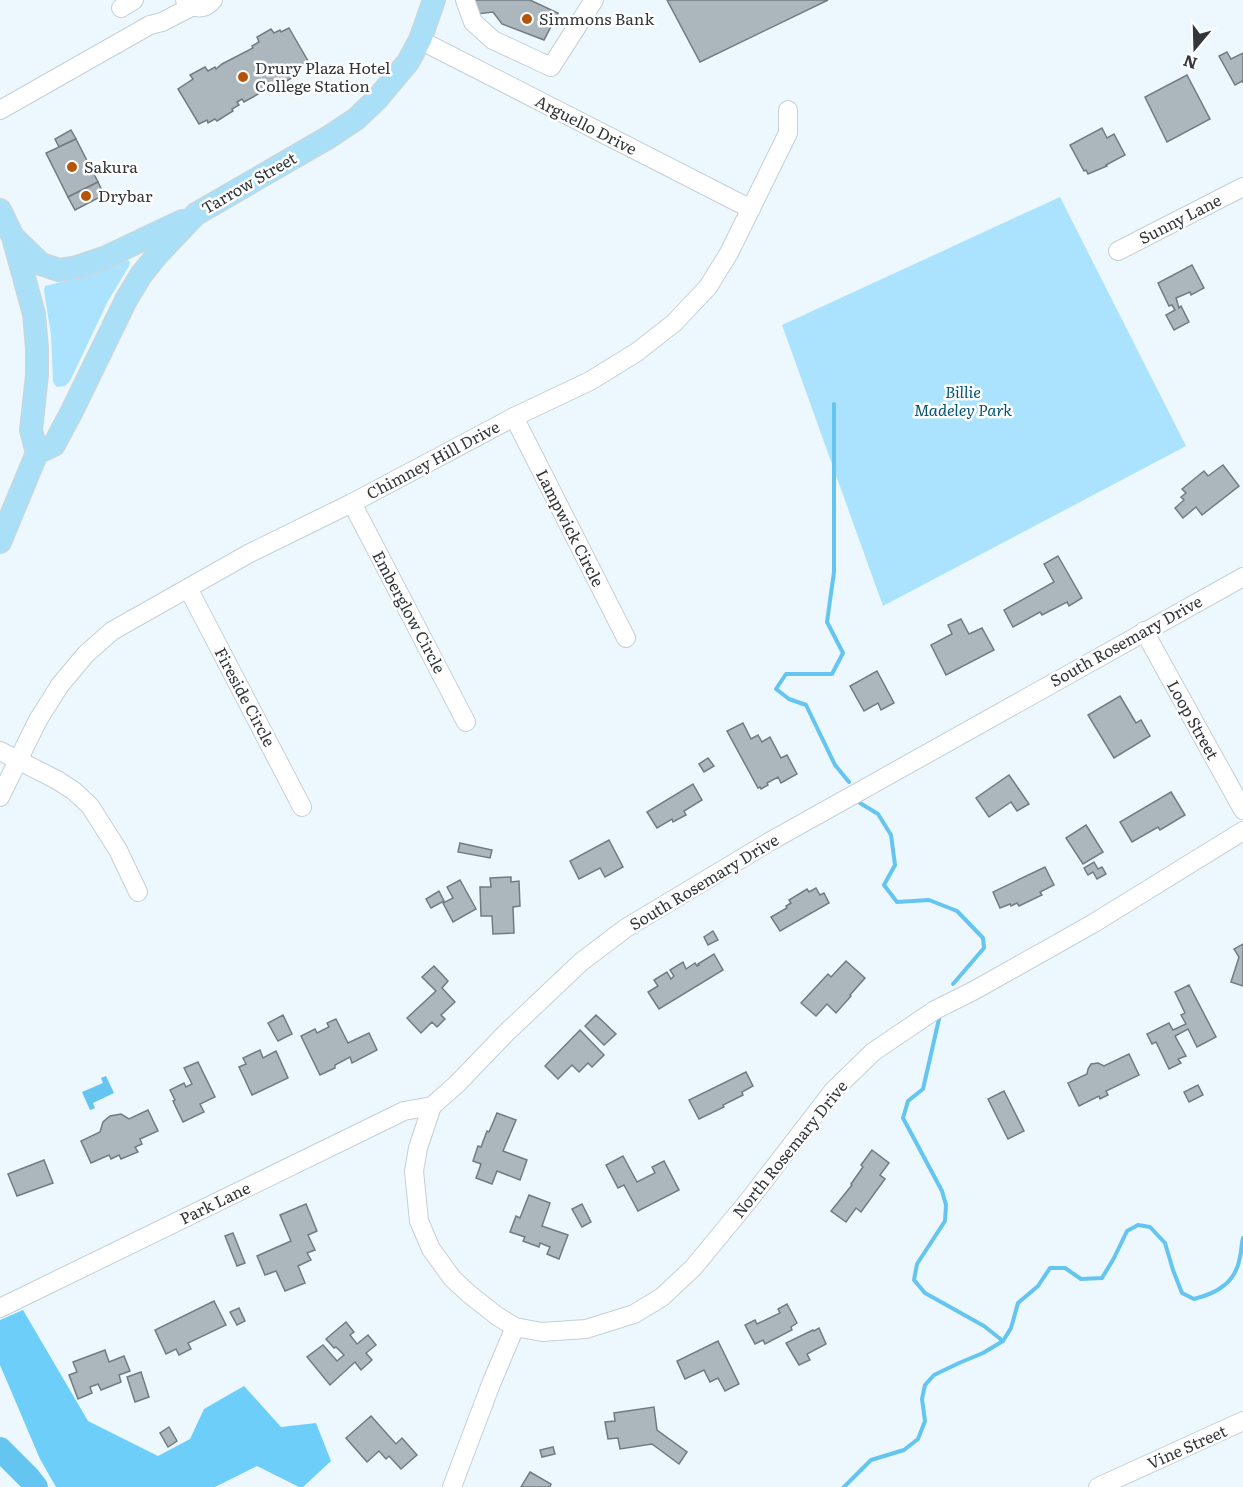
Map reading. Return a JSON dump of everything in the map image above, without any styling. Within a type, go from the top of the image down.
[{"type":"main road","name":"Tarrow Street","points":[[0,542],[37,453],[54,445],[105,341],[141,275],[196,214],[356,119],[377,99],[408,62],[420,40],[434,0]]},
{"type":"main road","points":[[0,210],[13,237],[34,314],[37,375],[31,430],[37,453]]},
{"type":"main road","points":[[13,237],[41,264],[59,270],[104,258],[196,214]]},
{"type":"main road","points":[[37,375],[41,390],[47,400],[72,411]]},
{"type":"street","points":[[0,110],[150,25],[159,13],[185,2],[201,8],[213,0]]},
{"type":"street","points":[[465,0],[473,22],[493,40],[551,67],[594,0]]},
{"type":"street","name":"Arguello Drive","points":[[420,40],[751,209]]},
{"type":"street","name":"Chimney Hill Drive","points":[[0,797],[38,720],[60,685],[86,654],[111,631],[250,553],[352,503],[513,417],[590,381],[637,352],[674,323],[708,287],[729,253],[789,133],[788,110]]},
{"type":"street","name":"Sunny Lane","points":[[1118,251],[1243,187]]},
{"type":"street","name":"Lampwick Circle","points":[[513,417],[626,638]]},
{"type":"street","name":"Emberglow Circle","points":[[352,503],[466,722]]},
{"type":"street","name":"South Rosemary Drive","points":[[432,1106],[570,971],[626,928],[769,842],[1243,577]]},
{"type":"street","name":"Fireside Circle","points":[[188,588],[302,807]]},
{"type":"street","name":"Loop Street","points":[[1144,631],[1243,810]]},
{"type":"street","points":[[0,750],[57,780],[74,791],[90,806],[118,850],[138,892]]},
{"type":"street","name":"North Rosemary Drive","points":[[516,1327],[542,1332],[586,1329],[634,1314],[662,1297],[693,1269],[833,1090],[873,1052],[935,1010],[1094,923],[1243,831]]},
{"type":"street","points":[[432,1106],[418,1148],[414,1172],[419,1221],[431,1249],[452,1278],[497,1316],[516,1327],[491,1384],[452,1487]]},
{"type":"street","name":"Park Lane","points":[[0,1308],[404,1111],[432,1106]]},
{"type":"street","name":"Vine Street","points":[[1098,1487],[1243,1421]]},
{"type":"green space","name":"Billie Madeley Park","points":[[1060,197],[1186,446],[883,606],[782,325]]},
{"type":"green space","points":[[128,260],[129,266],[108,301],[70,381],[65,386],[57,387],[53,381],[51,335],[45,286]]},
{"type":"shaded area","points":[[106,1076],[114,1093],[93,1103],[95,1108],[90,1110],[82,1092],[103,1083],[101,1078]]},
{"type":"shaded area","points":[[23,1310],[88,1421],[158,1456],[190,1439],[204,1409],[244,1386],[281,1427],[316,1423],[331,1461],[303,1487],[257,1466],[215,1487],[56,1487],[40,1459],[0,1365],[0,1320]]},
{"type":"building","name":"Simmons Bank","points":[[473,0],[530,0],[558,13],[544,40],[502,24],[493,12],[477,14]]},
{"type":"building","points":[[667,0],[828,0],[700,62]]},
{"type":"building","name":"Drury Plaza Hotel College Station","points":[[289,28],[308,61],[299,66],[301,70],[297,72],[298,74],[282,84],[281,82],[273,86],[272,83],[268,85],[269,88],[244,102],[242,99],[237,102],[239,105],[232,109],[233,111],[217,121],[215,119],[208,123],[207,120],[199,124],[178,89],[193,79],[190,75],[205,67],[208,71],[215,67],[216,69],[253,48],[252,46],[259,42],[257,37],[271,29],[274,33]]},
{"type":"building","points":[[1227,52],[1231,59],[1243,53],[1243,83],[1242,81],[1235,85],[1219,56]]},
{"type":"building","points":[[1187,75],[1210,119],[1167,142],[1145,97]]},
{"type":"building","points":[[1102,128],[1107,138],[1114,134],[1125,155],[1088,174],[1086,170],[1084,171],[1070,145]]},
{"type":"building","points":[[71,130],[76,139],[59,147],[55,139]]},
{"type":"building","name":"Sakura","points":[[76,139],[98,182],[68,197],[46,153]]},
{"type":"building","name":"Drybar","points":[[98,182],[104,195],[75,210],[68,197]]},
{"type":"building","points":[[1192,265],[1204,288],[1191,295],[1190,292],[1176,298],[1179,308],[1181,306],[1189,322],[1174,330],[1166,315],[1175,310],[1172,305],[1169,306],[1158,283]]},
{"type":"building","points":[[1223,465],[1239,486],[1202,515],[1196,507],[1183,518],[1175,508],[1184,500],[1181,497],[1186,493],[1182,489],[1204,471],[1208,476]]},
{"type":"building","points":[[1058,556],[1082,598],[1069,606],[1067,602],[1042,615],[1040,612],[1013,627],[1004,610],[1054,582],[1044,564]]},
{"type":"building","points":[[961,619],[969,634],[982,628],[994,650],[946,675],[931,645],[952,634],[948,625]]},
{"type":"building","points":[[877,671],[894,703],[881,710],[878,703],[864,711],[850,686]]},
{"type":"building","points":[[1120,696],[1136,723],[1141,720],[1150,736],[1114,758],[1088,715]]},
{"type":"building","points":[[743,723],[751,739],[758,735],[762,742],[770,737],[781,758],[787,755],[797,774],[781,783],[778,777],[761,789],[758,788],[727,731]]},
{"type":"building","points":[[708,758],[714,766],[704,772],[699,764]]},
{"type":"building","points":[[1009,775],[1029,804],[1017,811],[1011,802],[989,817],[976,798]]},
{"type":"building","points":[[693,784],[702,800],[684,811],[686,815],[673,822],[672,819],[657,828],[647,812]]},
{"type":"building","points":[[1171,792],[1185,815],[1160,830],[1158,827],[1132,842],[1120,822]]},
{"type":"building","points":[[1086,825],[1103,852],[1083,864],[1066,838]]},
{"type":"building","points":[[609,840],[623,867],[605,877],[600,868],[579,879],[570,861]]},
{"type":"building","points":[[460,843],[492,850],[490,858],[458,852]]},
{"type":"building","points":[[1094,862],[1098,869],[1102,867],[1106,874],[1097,879],[1093,872],[1088,875],[1084,868]]},
{"type":"building","points":[[1045,867],[1054,885],[1040,892],[1042,895],[1019,906],[1017,903],[1000,908],[993,892]]},
{"type":"building","points":[[511,877],[511,882],[519,881],[520,906],[513,907],[514,933],[493,934],[492,916],[481,916],[480,887],[491,887],[490,878]]},
{"type":"building","points":[[460,880],[476,909],[453,922],[443,903],[453,898],[447,887]]},
{"type":"building","points":[[816,888],[820,895],[824,893],[829,903],[780,931],[771,917],[787,908],[786,906],[791,903],[789,900],[807,889],[809,892]]},
{"type":"building","points":[[439,891],[444,901],[431,908],[426,899]]},
{"type":"building","points":[[713,931],[718,940],[708,945],[704,937]]},
{"type":"building","points":[[1243,944],[1243,986],[1231,982],[1239,957],[1234,949]]},
{"type":"building","points":[[714,954],[723,970],[659,1009],[648,992],[658,986],[654,980],[667,972],[671,979],[674,976],[670,970],[683,962],[686,969],[695,963],[699,965]]},
{"type":"building","points":[[846,961],[865,978],[836,1013],[827,1004],[816,1016],[801,1003],[828,974],[831,977]]},
{"type":"building","points":[[434,966],[448,981],[442,988],[455,1002],[441,1015],[445,1019],[437,1027],[432,1022],[421,1033],[407,1018],[436,991],[422,977]]},
{"type":"building","points":[[1189,985],[1216,1037],[1197,1047],[1188,1029],[1175,1036],[1186,1056],[1178,1059],[1181,1063],[1169,1069],[1156,1042],[1152,1044],[1147,1034],[1169,1023],[1173,1030],[1186,1024],[1181,1015],[1185,1013],[1175,992]]},
{"type":"building","points":[[283,1015],[292,1034],[278,1041],[268,1023]]},
{"type":"building","points":[[596,1015],[616,1034],[604,1045],[585,1026]]},
{"type":"building","points":[[336,1019],[348,1043],[369,1033],[377,1050],[352,1063],[350,1057],[320,1075],[301,1036],[315,1029],[317,1033],[329,1027],[327,1023]]},
{"type":"building","points":[[580,1030],[604,1055],[592,1067],[588,1063],[579,1072],[572,1065],[558,1079],[545,1066]]},
{"type":"building","points":[[260,1050],[263,1058],[276,1051],[288,1078],[252,1095],[239,1067],[246,1064],[243,1058]]},
{"type":"building","points":[[1129,1054],[1139,1075],[1106,1091],[1108,1095],[1100,1099],[1099,1096],[1079,1106],[1068,1083],[1087,1074],[1091,1064],[1098,1063],[1104,1066]]},
{"type":"building","points":[[198,1062],[215,1097],[200,1104],[204,1112],[183,1122],[170,1090],[184,1083],[186,1087],[192,1084],[184,1068]]},
{"type":"building","points":[[746,1072],[753,1086],[742,1092],[743,1095],[723,1105],[724,1107],[699,1119],[689,1100]]},
{"type":"building","points":[[1198,1085],[1203,1095],[1189,1102],[1184,1092]]},
{"type":"building","points":[[1004,1091],[1024,1131],[1008,1139],[988,1099]]},
{"type":"building","points":[[148,1110],[158,1131],[140,1139],[142,1144],[135,1147],[138,1152],[121,1159],[119,1155],[111,1159],[109,1155],[91,1163],[81,1141],[100,1132],[103,1122],[110,1116],[121,1114],[129,1119]]},
{"type":"building","points":[[497,1113],[516,1120],[503,1151],[527,1160],[520,1180],[497,1171],[492,1184],[476,1178],[481,1164],[473,1161],[478,1146],[481,1147]]},
{"type":"building","points":[[872,1150],[889,1163],[880,1175],[885,1179],[861,1212],[856,1208],[846,1222],[831,1211],[852,1185],[863,1167],[861,1165]]},
{"type":"building","points":[[623,1156],[637,1182],[655,1173],[652,1167],[664,1161],[679,1190],[638,1211],[624,1185],[618,1188],[606,1165]]},
{"type":"building","points":[[44,1160],[53,1183],[17,1196],[8,1174]]},
{"type":"building","points":[[529,1195],[550,1203],[542,1226],[568,1235],[559,1259],[547,1254],[550,1247],[540,1243],[539,1247],[523,1241],[525,1237],[510,1232],[516,1216],[520,1218]]},
{"type":"building","points":[[306,1204],[317,1231],[308,1235],[315,1250],[307,1253],[311,1260],[298,1266],[305,1283],[285,1291],[276,1271],[265,1275],[257,1256],[291,1241],[280,1215]]},
{"type":"building","points":[[582,1204],[591,1222],[582,1227],[572,1209]]},
{"type":"building","points":[[233,1233],[245,1263],[237,1266],[225,1236]]},
{"type":"building","points":[[214,1301],[226,1325],[188,1343],[191,1349],[179,1355],[176,1349],[166,1354],[155,1330]]},
{"type":"building","points":[[787,1304],[797,1323],[791,1327],[792,1330],[765,1344],[763,1340],[755,1344],[745,1325],[755,1320],[757,1324],[780,1313],[778,1309]]},
{"type":"building","points":[[239,1308],[245,1321],[237,1325],[230,1312]]},
{"type":"building","points":[[346,1322],[354,1332],[350,1335],[357,1344],[368,1335],[376,1345],[366,1353],[372,1360],[361,1370],[355,1362],[330,1385],[307,1357],[323,1345],[337,1361],[344,1355],[326,1339]]},
{"type":"building","points":[[819,1328],[826,1344],[807,1354],[810,1360],[799,1365],[786,1343]]},
{"type":"building","points":[[718,1341],[739,1384],[725,1391],[718,1378],[710,1382],[704,1370],[685,1379],[677,1361]]},
{"type":"building","points":[[105,1350],[109,1362],[124,1356],[130,1371],[119,1375],[121,1382],[101,1390],[98,1384],[90,1387],[92,1393],[78,1399],[69,1375],[77,1372],[73,1362]]},
{"type":"building","points":[[141,1372],[149,1397],[135,1402],[127,1377]]},
{"type":"building","points":[[654,1407],[657,1430],[687,1452],[679,1464],[652,1444],[620,1449],[618,1438],[608,1439],[605,1422],[615,1421],[614,1413]]},
{"type":"building","points":[[371,1416],[396,1444],[402,1438],[417,1455],[401,1469],[389,1456],[386,1459],[379,1451],[367,1462],[346,1438]]},
{"type":"building","points":[[169,1427],[177,1441],[168,1447],[160,1433]]},
{"type":"building","points":[[553,1447],[555,1454],[542,1457],[540,1450]]},
{"type":"building","points":[[530,1472],[551,1484],[550,1487],[521,1487]]},
{"type":"waterway","points":[[834,404],[834,572],[827,622],[843,653],[832,674],[786,674],[776,689],[789,699],[806,705],[835,765],[849,782]]},
{"type":"waterway","points":[[860,803],[878,814],[891,835],[895,865],[884,885],[897,902],[929,900],[957,911],[983,938],[984,948],[953,984]]},
{"type":"waterway","points":[[939,1019],[923,1089],[908,1101],[903,1118],[942,1191],[946,1205],[945,1221],[917,1264],[914,1280],[925,1293],[984,1326],[1003,1341]]},
{"type":"waterway","points":[[844,1487],[871,1460],[904,1450],[918,1439],[925,1421],[922,1399],[925,1385],[934,1375],[983,1353],[1003,1341],[1011,1328],[1018,1303],[1038,1286],[1050,1268],[1065,1268],[1081,1279],[1102,1278],[1127,1231],[1138,1225],[1150,1227],[1165,1243],[1182,1293],[1194,1299],[1218,1290],[1230,1280],[1238,1266],[1243,1238]]},
{"type":"waterway","points":[[0,1449],[36,1487]]},
{"type":"place","name":"Simmons Bank","points":[[527,19]]},
{"type":"place","name":"Drury Plaza Hotel College Station","points":[[243,77]]},
{"type":"place","name":"Sakura","points":[[72,167]]},
{"type":"place","name":"Drybar","points":[[86,196]]}]
